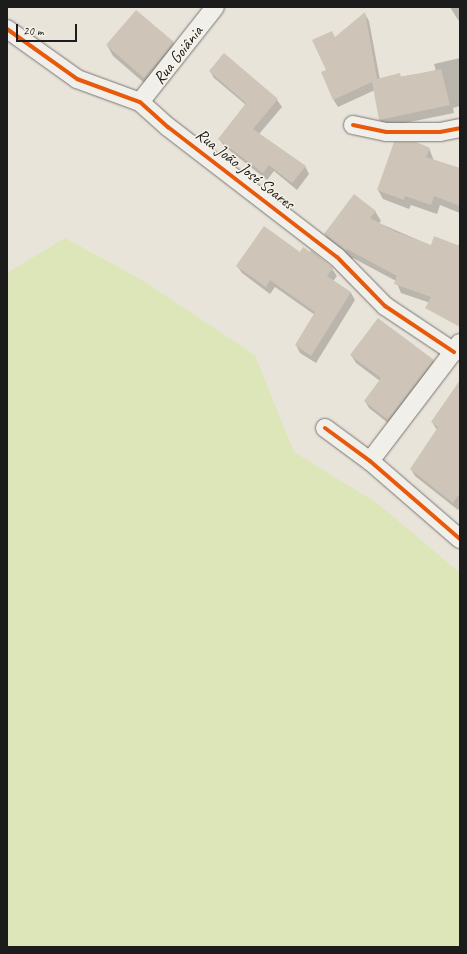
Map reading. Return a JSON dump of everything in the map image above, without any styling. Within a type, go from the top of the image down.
[{"type":"street","name":"Rua Goiânia","points":[[140,102],[215,7]]},
{"type":"street","name":"Rua João José Soares","points":[[7,29],[77,79],[140,102],[168,127],[337,257],[385,306],[457,347]]},
{"type":"street","points":[[353,125],[386,132],[440,132],[460,128]]},
{"type":"street","points":[[370,461],[457,347]]},
{"type":"street","points":[[325,428],[370,461],[460,539]]},
{"type":"green space","points":[[65,238],[140,279],[255,355],[294,452],[377,503],[460,573],[460,947],[7,947],[7,273]]},
{"type":"building","points":[[136,10],[174,42],[144,78],[106,45]]},
{"type":"building","points":[[365,12],[377,79],[400,73],[401,77],[441,69],[450,105],[379,120],[372,82],[333,100],[321,72],[326,70],[312,40],[332,31],[335,37]]},
{"type":"building","points":[[224,53],[278,99],[253,129],[306,166],[292,183],[269,165],[263,173],[218,139],[246,103],[209,71]]},
{"type":"building","points":[[394,142],[416,142],[430,148],[426,157],[460,168],[460,206],[434,196],[431,205],[405,196],[404,200],[377,190]]},
{"type":"building","points":[[354,194],[376,211],[370,218],[396,232],[431,245],[434,236],[460,246],[460,327],[425,308],[431,297],[394,284],[397,276],[347,249],[346,251],[324,234]]},
{"type":"building","points":[[264,226],[300,252],[303,247],[310,252],[311,250],[333,268],[327,276],[351,292],[311,356],[295,345],[315,312],[270,280],[266,287],[236,266]]},
{"type":"building","points":[[378,318],[434,360],[388,420],[364,401],[381,378],[350,355]]},
{"type":"building","points":[[460,380],[460,493],[453,503],[410,469],[438,427],[431,422]]},
{"type":"cycle path","points":[[7,29],[77,79],[140,102],[168,127],[337,257],[385,306],[454,352]]},
{"type":"cycle path","points":[[353,125],[386,132],[440,132],[460,128]]},
{"type":"cycle path","points":[[325,428],[370,461],[460,539]]}]
